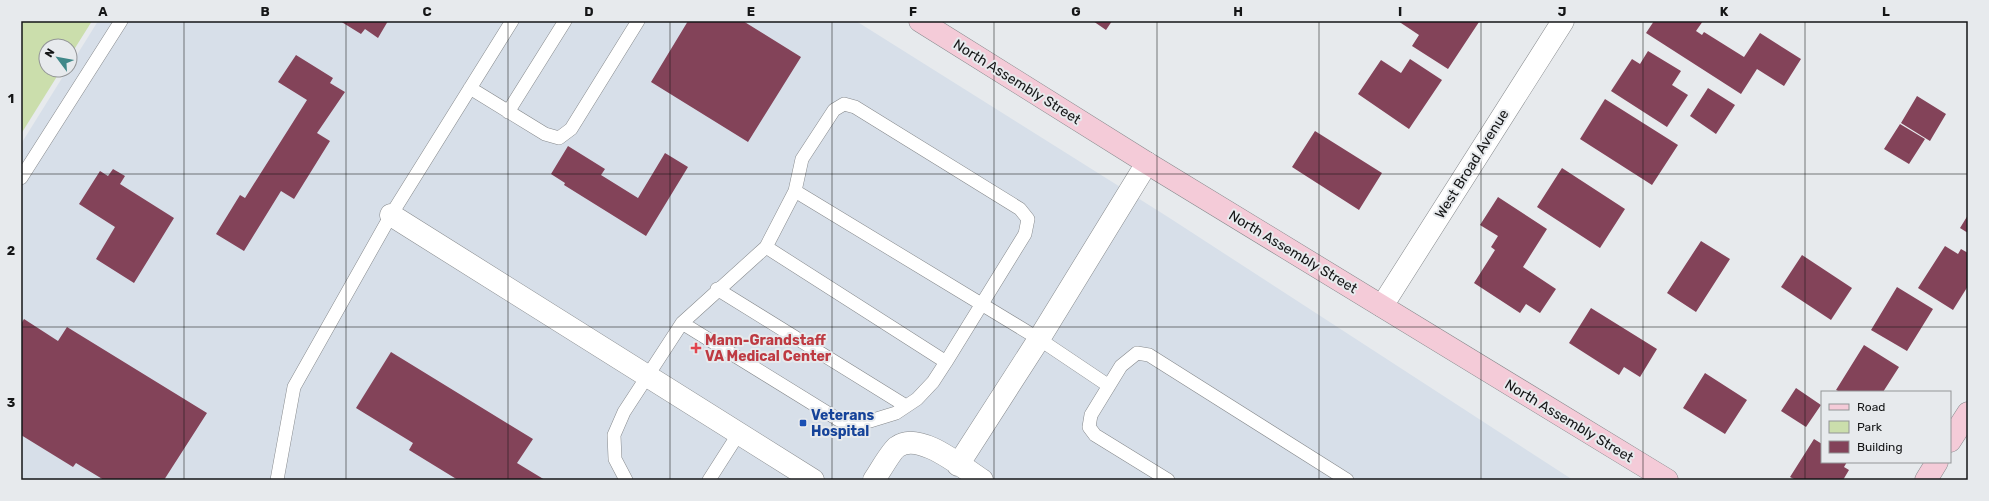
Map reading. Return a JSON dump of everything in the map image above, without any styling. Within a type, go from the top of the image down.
[{"type":"main road","name":"North Assembly Street","points":[[920,21],[1147,163],[1667,480]]},
{"type":"main road","points":[[1926,480],[1936,463]]},
{"type":"street","name":"West Broad Avenue","points":[[1382,306],[1563,21]]},
{"type":"street","points":[[958,465],[1039,340],[1147,163]]},
{"type":"street","points":[[391,215],[739,433],[807,478]]},
{"type":"street","points":[[874,480],[897,447],[911,441],[927,445],[982,480]]},
{"type":"lane","points":[[21,178],[121,21]]},
{"type":"lane","points":[[277,480],[294,387],[391,215],[512,21]]},
{"type":"lane","points":[[508,112],[565,21]]},
{"type":"lane","points":[[470,88],[545,134],[559,138],[571,129],[638,21]]},
{"type":"lane","points":[[626,480],[615,459],[614,435],[624,412],[682,323],[717,289],[766,247],[794,191],[802,159],[834,110],[844,104],[855,107],[1020,209],[1028,219],[1025,234],[983,305],[928,387],[917,399],[896,413],[870,421],[839,420],[682,323]]},
{"type":"lane","points":[[794,191],[983,305],[1109,386]]},
{"type":"lane","points":[[766,247],[946,362]]},
{"type":"lane","points":[[717,289],[906,406]]},
{"type":"lane","points":[[1168,480],[1095,435],[1089,427],[1091,415],[1109,386],[1122,366],[1136,353],[1149,355],[1347,480]]},
{"type":"lane","points":[[709,480],[739,433]]},
{"type":"shaded area","name":"Mann-Grandstaff VA Medical Center","points":[[98,21],[856,21],[1168,217],[1573,480],[21,480],[21,144],[62,78],[78,78],[78,53]]},
{"type":"green space","points":[[21,21],[92,21],[78,43],[78,38],[38,38],[38,78],[56,78],[21,134]]},
{"type":"building","points":[[340,21],[388,21],[378,38],[365,29],[361,34]]},
{"type":"building","points":[[688,21],[743,21],[801,57],[748,142],[651,82]]},
{"type":"building","points":[[1093,21],[1112,21],[1106,30]]},
{"type":"building","points":[[1398,21],[1479,22],[1448,69],[1412,46],[1419,35]]},
{"type":"building","points":[[1654,21],[1703,21],[1696,31],[1702,35],[1704,32],[1744,57],[1760,33],[1801,59],[1784,86],[1757,69],[1741,94],[1646,33]]},
{"type":"building","points":[[1648,51],[1681,71],[1672,85],[1688,95],[1667,127],[1611,91],[1632,59],[1640,64]]},
{"type":"building","points":[[296,55],[333,78],[330,83],[345,92],[317,133],[330,141],[294,199],[281,191],[244,251],[216,234],[240,195],[245,198],[307,100],[278,82]]},
{"type":"building","points":[[1410,59],[1442,80],[1409,129],[1358,94],[1381,60],[1401,73]]},
{"type":"building","points":[[1708,88],[1735,105],[1716,134],[1690,116]]},
{"type":"building","points":[[1917,96],[1946,114],[1930,141],[1901,123]]},
{"type":"building","points":[[1605,99],[1678,145],[1652,185],[1580,139]]},
{"type":"building","points":[[1900,124],[1925,139],[1909,164],[1884,149]]},
{"type":"building","points":[[1315,131],[1382,173],[1359,210],[1292,167]]},
{"type":"building","points":[[568,146],[605,169],[601,175],[638,198],[665,153],[688,167],[646,236],[564,185],[565,183],[551,174]]},
{"type":"building","points":[[1562,168],[1625,209],[1600,248],[1537,207]]},
{"type":"building","points":[[113,169],[125,176],[120,184],[174,218],[134,283],[96,259],[115,227],[79,204],[100,171],[108,176]]},
{"type":"building","points":[[1498,197],[1547,229],[1523,267],[1556,289],[1540,313],[1526,304],[1520,313],[1474,283],[1495,250],[1491,247],[1498,236],[1480,225]]},
{"type":"building","points":[[1968,215],[1968,233],[1960,228]]},
{"type":"building","points":[[1701,241],[1730,259],[1696,312],[1667,293]]},
{"type":"building","points":[[1945,246],[1958,254],[1961,249],[1968,253],[1968,286],[1953,310],[1918,288]]},
{"type":"building","points":[[1802,255],[1852,288],[1831,320],[1781,287]]},
{"type":"building","points":[[1897,287],[1933,309],[1907,351],[1871,330]]},
{"type":"building","points":[[1591,308],[1657,349],[1640,377],[1624,367],[1619,375],[1569,343]]},
{"type":"building","points":[[24,319],[58,341],[67,327],[207,413],[164,480],[104,480],[76,463],[73,467],[21,435],[21,324]]},
{"type":"building","points":[[1864,345],[1899,367],[1884,391],[1836,390]]},
{"type":"building","points":[[391,352],[533,439],[517,463],[545,480],[458,480],[409,450],[413,443],[356,408]]},
{"type":"building","points":[[1705,373],[1747,400],[1725,434],[1683,408]]},
{"type":"building","points":[[1796,388],[1821,405],[1806,427],[1781,411]]},
{"type":"building","points":[[1814,439],[1821,443],[1821,463],[1846,463],[1844,467],[1849,470],[1843,480],[1796,480],[1790,477]]},
{"type":"place","name":"Mann-Grandstaff VA Medical Center","points":[[696,348]]},
{"type":"place","name":"Veterans Hospital","points":[[803,423]]}]
